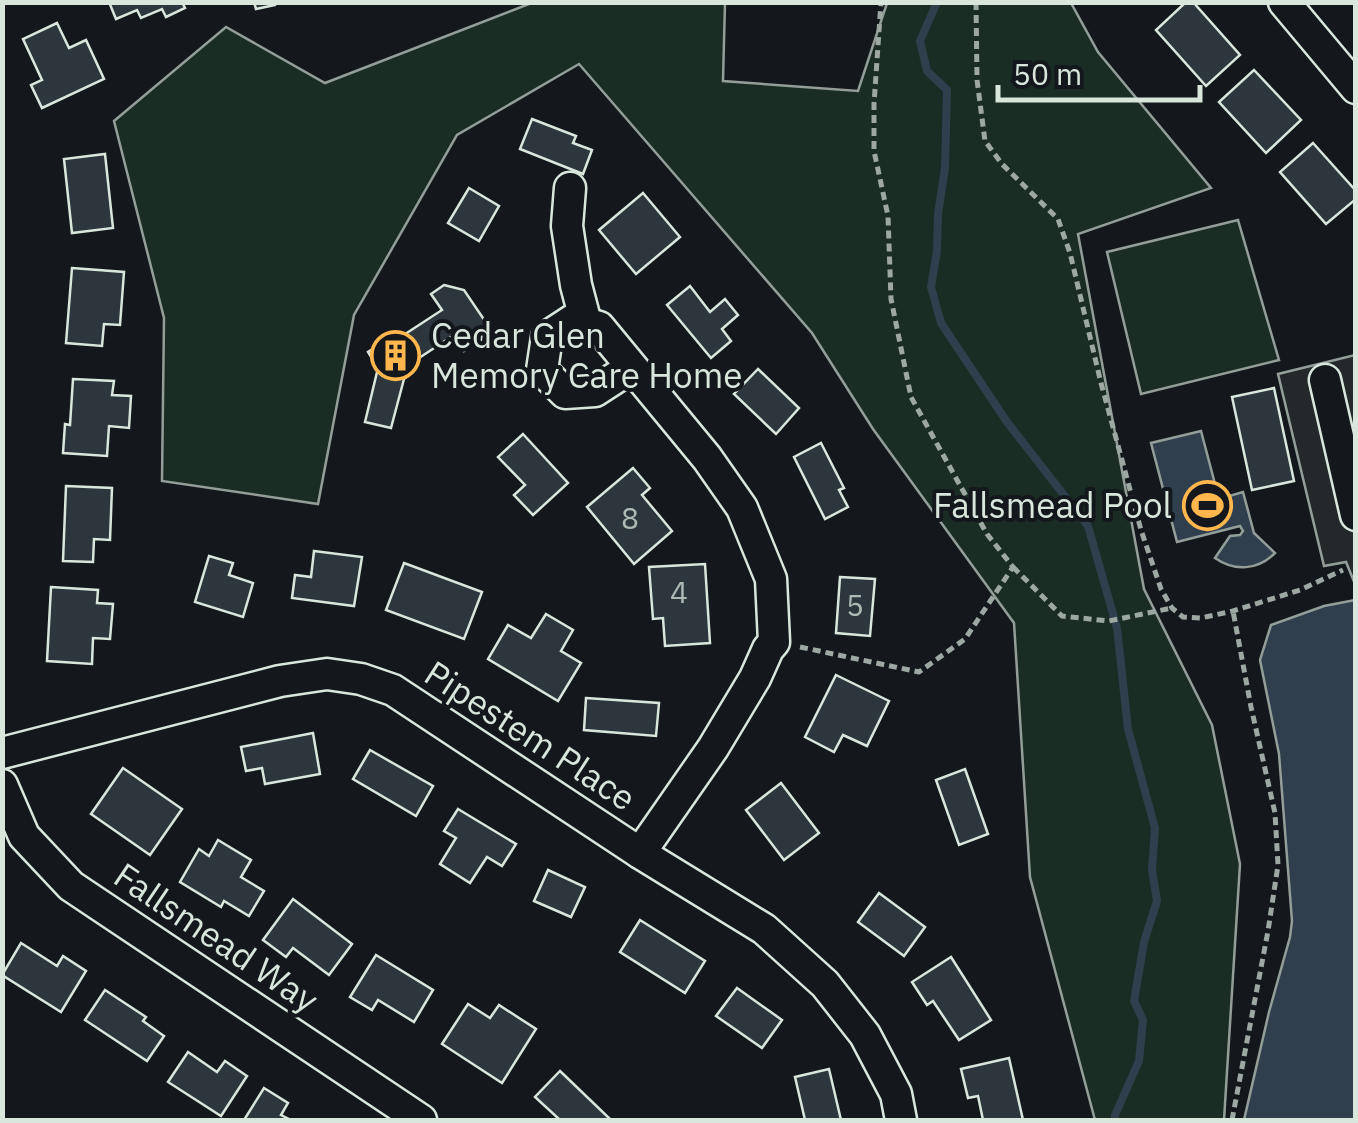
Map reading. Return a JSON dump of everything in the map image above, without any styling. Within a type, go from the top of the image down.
[{"type":"street","points":[[1284,2],[1356,88]]},
{"type":"street","points":[[570,188],[566,226],[586,323]]},
{"type":"street","points":[[632,368],[595,391],[565,393],[542,370],[548,337],[574,320],[599,327],[706,458],[742,508],[771,579],[774,642],[712,748],[640,853]]},
{"type":"street","points":[[1325,380],[1356,515]]},
{"type":"street","name":"Pipestem Place","points":[[2,753],[280,680],[327,674],[361,678],[392,690],[640,853],[764,929],[825,984],[866,1035],[896,1094],[902,1120]]},
{"type":"street","name":"Fallsmead Way","points":[[2,785],[24,836],[71,886],[421,1120]]},
{"type":"path","points":[[881,2],[874,151],[888,216],[891,299],[912,397],[987,534],[1013,567],[1062,616],[1110,621],[1172,608]]},
{"type":"path","points":[[976,2],[976,80],[986,141],[1002,164],[1058,219],[1141,530],[1161,589],[1172,608],[1183,617],[1201,618],[1233,611],[1300,590],[1344,570]]},
{"type":"path","points":[[774,642],[919,672],[965,638],[1013,567]]},
{"type":"path","points":[[1232,1120],[1278,865],[1275,813],[1233,611]]},
{"type":"green space","points":[[534,2],[725,3],[723,81],[858,91],[887,3],[1071,3],[1098,52],[1211,188],[1078,234],[1144,589],[1212,725],[1240,864],[1224,1120],[1095,1120],[1030,877],[1014,623],[873,429],[812,333],[579,64],[457,135],[354,315],[318,504],[162,481],[164,318],[114,121],[226,27],[325,83]]},
{"type":"green space","points":[[1238,220],[1279,360],[1141,394],[1107,252]]},
{"type":"shaded area","points":[[1355,355],[1355,584],[1346,562],[1324,566],[1278,374]]},
{"type":"water","name":"Fallsmead Pool","points":[[1201,431],[1219,499],[1243,492],[1254,533],[1275,553],[1254,566],[1238,567],[1215,558],[1230,536],[1240,535],[1240,526],[1177,542],[1151,443]]},
{"type":"water","points":[[1355,600],[1355,1120],[1244,1120],[1292,921],[1279,754],[1260,660],[1271,625],[1324,606]]},
{"type":"building","points":[[109,2],[182,2],[185,8],[166,17],[162,9],[141,18],[137,10],[116,19]]},
{"type":"building","points":[[254,2],[275,2],[275,5],[256,9]]},
{"type":"building","points":[[1186,2],[1193,2],[1240,55],[1206,86],[1156,30]]},
{"type":"building","points":[[57,23],[69,48],[86,40],[104,79],[42,108],[31,85],[42,80],[23,39]]},
{"type":"building","points":[[1254,70],[1301,120],[1266,153],[1219,102]]},
{"type":"building","points":[[532,119],[576,136],[573,143],[592,150],[583,174],[520,149]]},
{"type":"building","points":[[1313,143],[1356,191],[1356,199],[1326,224],[1280,172]]},
{"type":"building","points":[[105,154],[113,228],[72,233],[64,159]]},
{"type":"building","points":[[469,188],[499,206],[479,241],[448,223]]},
{"type":"building","points":[[643,193],[680,237],[636,274],[599,230]]},
{"type":"building","points":[[72,268],[124,272],[120,325],[104,324],[102,346],[66,343]]},
{"type":"building","name":"Cedar Glen Memory Care Home","points":[[444,285],[464,290],[485,321],[481,340],[464,351],[454,335],[416,360],[413,372],[404,379],[391,428],[365,422],[378,368],[368,352],[389,339],[396,340],[442,310],[431,294]]},
{"type":"building","points":[[690,286],[710,312],[725,299],[738,315],[722,329],[731,341],[711,358],[667,305]]},
{"type":"building","points":[[758,369],[799,408],[776,434],[734,394]]},
{"type":"building","points":[[73,379],[114,381],[112,395],[131,396],[129,428],[109,426],[107,456],[63,453],[65,424],[70,425]]},
{"type":"building","points":[[1274,388],[1294,481],[1252,490],[1232,397]]},
{"type":"building","points":[[523,434],[568,483],[533,515],[514,495],[525,485],[498,457]]},
{"type":"building","points":[[821,443],[844,488],[839,490],[848,507],[825,519],[794,457]]},
{"type":"building","points":[[633,468],[650,488],[642,495],[672,531],[634,564],[587,507]]},
{"type":"building","points":[[66,486],[112,488],[110,540],[94,539],[93,562],[63,561]]},
{"type":"building","points":[[314,551],[362,557],[354,606],[292,598],[295,575],[311,577]]},
{"type":"building","points":[[209,556],[233,563],[229,575],[253,583],[243,617],[195,602]]},
{"type":"building","points":[[404,563],[482,592],[464,639],[386,610]]},
{"type":"building","points":[[705,564],[710,643],[665,646],[663,618],[653,619],[649,567]]},
{"type":"building","points":[[840,577],[875,579],[870,636],[836,633]]},
{"type":"building","points":[[51,587],[98,590],[97,603],[113,604],[110,639],[93,638],[92,664],[47,661]]},
{"type":"building","points":[[546,614],[573,630],[561,651],[581,663],[558,701],[488,659],[508,625],[531,638]]},
{"type":"building","points":[[836,675],[889,701],[867,746],[843,735],[834,752],[805,737]]},
{"type":"building","points":[[586,698],[659,703],[656,736],[584,730]]},
{"type":"building","points":[[313,733],[320,774],[265,784],[262,768],[246,771],[241,747]]},
{"type":"building","points":[[370,750],[433,786],[416,816],[353,779]]},
{"type":"building","points":[[123,768],[182,809],[150,855],[91,814]]},
{"type":"building","points":[[965,769],[988,834],[959,845],[936,780]]},
{"type":"building","points":[[781,783],[819,833],[784,860],[746,810]]},
{"type":"building","points":[[458,809],[516,844],[502,866],[487,857],[470,883],[440,864],[456,838],[444,831]]},
{"type":"building","points":[[218,840],[251,860],[241,877],[264,891],[249,916],[224,901],[221,907],[180,882],[199,849],[209,856]]},
{"type":"building","points":[[548,870],[585,887],[571,917],[534,901]]},
{"type":"building","points":[[879,893],[925,927],[904,956],[858,922]]},
{"type":"building","points":[[293,899],[352,944],[329,975],[293,948],[286,957],[263,940]]},
{"type":"building","points":[[640,920],[705,961],[685,993],[620,952]]},
{"type":"building","points":[[21,943],[57,966],[63,956],[86,971],[61,1012],[2,975]]},
{"type":"building","points":[[376,955],[433,990],[414,1022],[378,1000],[372,1010],[350,997]]},
{"type":"building","points":[[951,957],[991,1020],[959,1040],[933,1001],[927,1005],[912,982]]},
{"type":"building","points":[[737,988],[782,1020],[762,1048],[716,1016]]},
{"type":"building","points":[[105,990],[146,1017],[143,1021],[164,1036],[147,1061],[85,1020]]},
{"type":"building","points":[[468,1004],[490,1018],[499,1005],[536,1029],[502,1083],[442,1044]]},
{"type":"building","points":[[188,1052],[217,1072],[225,1061],[247,1076],[221,1116],[168,1082]]},
{"type":"building","points":[[1009,1058],[1023,1120],[983,1120],[978,1096],[968,1098],[961,1069]]},
{"type":"building","points":[[829,1069],[841,1120],[805,1120],[795,1077]]},
{"type":"building","points":[[560,1071],[607,1120],[560,1120],[535,1097]]},
{"type":"building","points":[[264,1088],[288,1103],[281,1115],[291,1120],[244,1120]]},
{"type":"waterway","points":[[937,2],[920,41],[927,71],[947,90],[945,168],[931,287],[941,323],[1007,422],[1088,526],[1117,628],[1128,729],[1155,828],[1152,870],[1157,901],[1144,942],[1134,1001],[1143,1020],[1139,1061],[1115,1120]]},
{"type":"place","name":"Cedar Glen Memory Care Home","points":[[396,356]]},
{"type":"place","name":"Fallsmead Pool","points":[[1207,506]]}]
